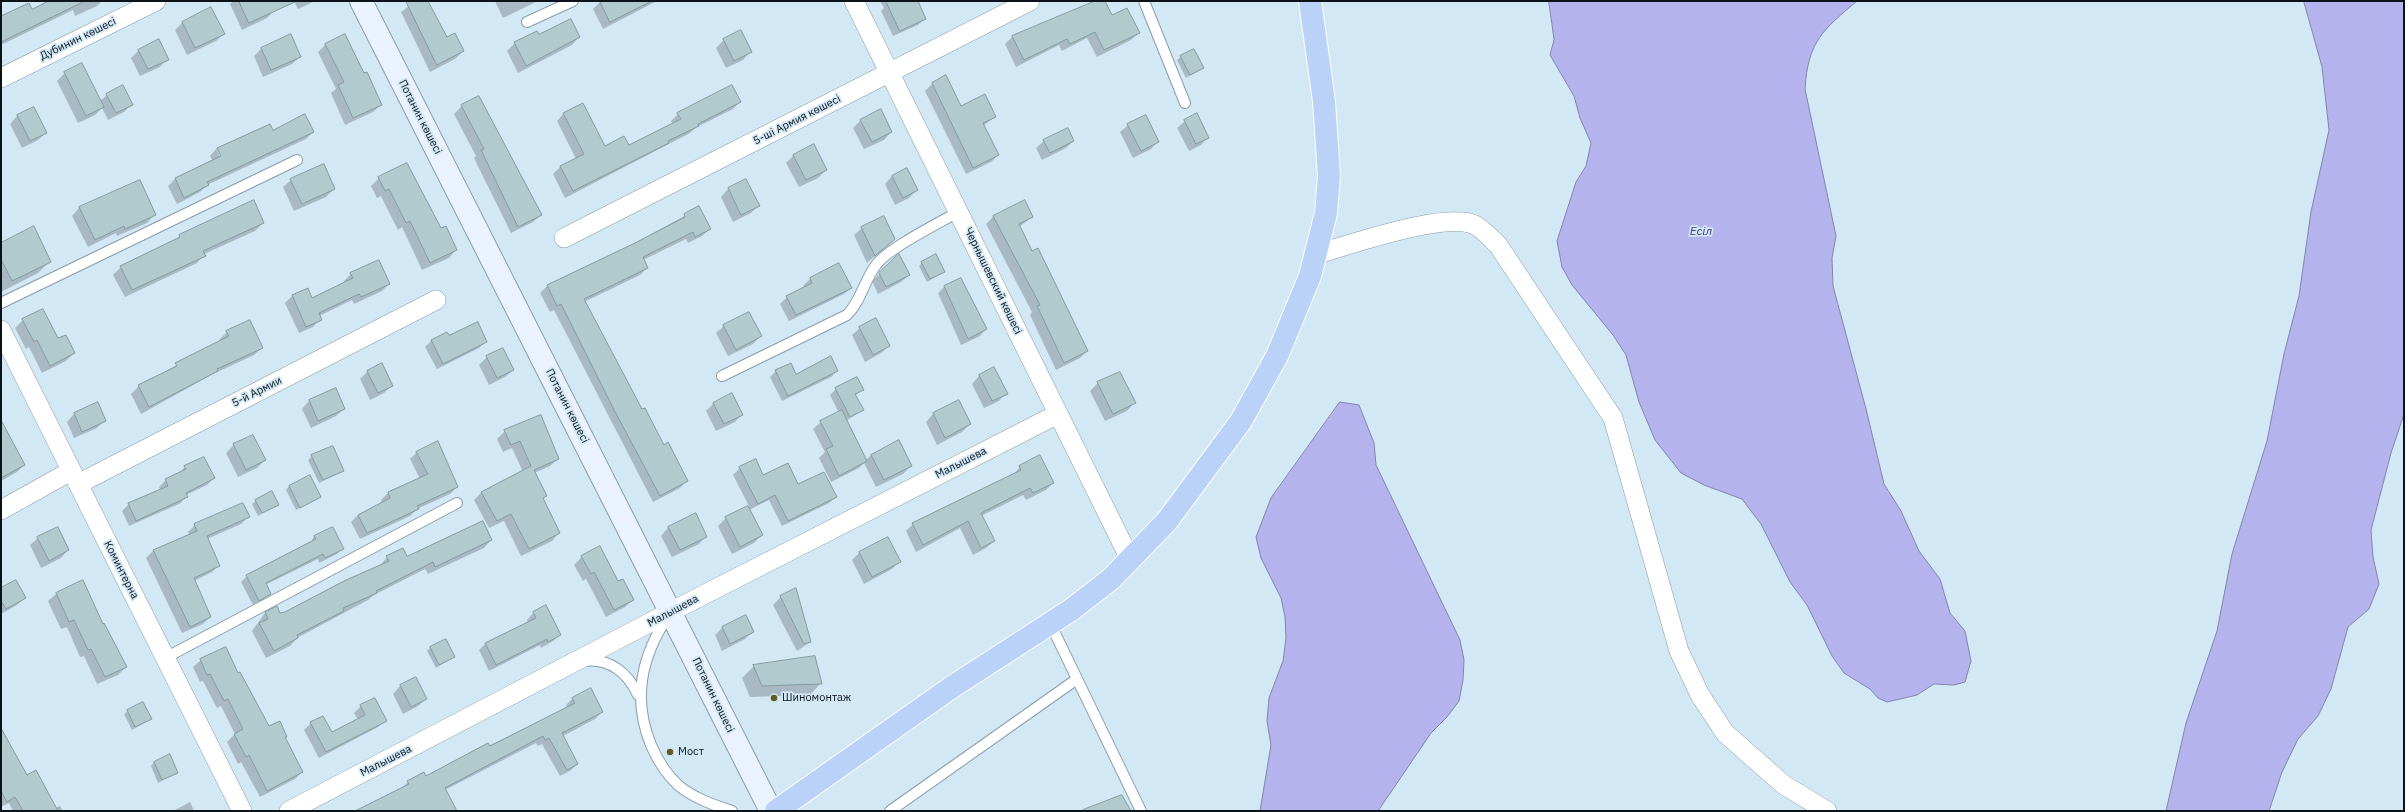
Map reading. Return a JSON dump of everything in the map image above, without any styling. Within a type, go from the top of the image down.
[{"type":"highway","points":[[776,811],[952,687],[1090,597],[1131,561],[1167,521],[1241,421],[1277,356],[1316,254],[1326,213],[1328,176],[1324,101],[1310,1]]},
{"type":"main road","name":"Потанин көшесі","points":[[361,1],[672,611],[771,811]]},
{"type":"street","name":"Дубинин көшесі","points":[[1,78],[156,1]]},
{"type":"street","name":"Чернышевский көшесі","points":[[854,1],[1131,561]]},
{"type":"street","name":"5-ші Армия көшесі","points":[[564,238],[1030,1]]},
{"type":"street","points":[[1316,254],[1441,222],[1456,222],[1475,225],[1498,245],[1613,418],[1679,651],[1700,695],[1725,733],[1784,785],[1827,811]]},
{"type":"street","name":"5-й Армии","points":[[1,510],[75,477],[436,300]]},
{"type":"street","name":"Коминтерна","points":[[1,330],[242,811]]},
{"type":"street","name":"Малышева","points":[[289,811],[672,611],[1058,414]]},
{"type":"lane","points":[[526,22],[573,1]]},
{"type":"lane","points":[[1144,1],[1186,103]]},
{"type":"lane","points":[[1,303],[297,160]]},
{"type":"lane","points":[[722,376],[847,316],[857,304],[869,275],[882,257],[958,212]]},
{"type":"lane","points":[[165,658],[457,503]]},
{"type":"lane","points":[[639,698],[641,675],[648,655],[672,611]]},
{"type":"lane","points":[[1050,623],[1141,811]]},
{"type":"lane","points":[[573,664],[596,661],[614,666],[632,682],[639,698],[646,732],[655,755],[669,774],[688,792],[732,811]]},
{"type":"lane","points":[[890,811],[1077,680]]},
{"type":"water","name":"Есіл","points":[[1549,1],[1857,1],[1835,20],[1819,38],[1810,59],[1805,89],[1836,236],[1832,258],[1833,286],[1866,409],[1884,484],[1901,511],[1919,551],[1940,579],[1950,613],[1965,631],[1971,661],[1965,682],[1954,685],[1934,684],[1917,695],[1887,702],[1878,698],[1870,689],[1844,673],[1832,656],[1807,605],[1790,582],[1761,524],[1742,499],[1704,485],[1681,473],[1655,440],[1639,402],[1626,355],[1613,335],[1572,285],[1562,267],[1557,241],[1576,182],[1586,166],[1591,143],[1580,118],[1574,96],[1550,55],[1554,40]]},
{"type":"water","points":[[2304,1],[2404,1],[2404,414],[2391,453],[2371,530],[2373,557],[2379,584],[2369,609],[2348,627],[2331,689],[2318,716],[2298,739],[2282,772],[2269,811],[2166,811],[2186,723],[2217,631],[2232,554],[2267,441],[2284,354],[2299,296],[2311,212],[2329,130],[2322,67]]},
{"type":"water","points":[[1340,402],[1359,405],[1374,443],[1376,465],[1460,640],[1464,660],[1463,680],[1459,701],[1447,717],[1431,733],[1378,811],[1260,811],[1271,745],[1267,721],[1269,698],[1283,661],[1286,638],[1285,617],[1281,598],[1261,558],[1256,537],[1271,498]]},
{"type":"building","points":[[49,1],[85,1],[1,42],[1,16],[29,3],[32,9]]},
{"type":"building","points":[[239,1],[297,1],[249,23]]},
{"type":"building","points":[[406,1],[428,1],[447,37],[455,33],[464,51],[437,65]]},
{"type":"building","points":[[600,1],[652,1],[610,22]]},
{"type":"building","points":[[886,1],[918,1],[926,19],[900,31]]},
{"type":"building","points":[[1095,1],[1105,1],[1112,15],[1127,8],[1140,33],[1104,50],[1095,32],[1070,44],[1067,39],[1024,60],[1012,36]]},
{"type":"building","points":[[211,7],[225,34],[195,48],[182,22]]},
{"type":"building","points":[[571,19],[580,37],[526,66],[514,42],[537,31],[539,34]]},
{"type":"building","points":[[741,30],[752,52],[734,61],[723,39]]},
{"type":"building","points":[[291,34],[301,57],[271,70],[261,48]]},
{"type":"building","points":[[345,34],[364,73],[367,72],[382,105],[353,118],[338,85],[344,82],[325,44]]},
{"type":"building","points":[[159,39],[169,60],[148,69],[138,50]]},
{"type":"building","points":[[1194,49],[1204,68],[1190,75],[1180,56]]},
{"type":"building","points":[[82,63],[104,107],[86,116],[64,72]]},
{"type":"building","points":[[946,75],[961,106],[985,94],[996,117],[983,123],[999,155],[973,168],[932,83]]},
{"type":"building","points":[[123,85],[133,105],[116,113],[106,94]]},
{"type":"building","points":[[732,85],[741,102],[698,124],[699,126],[668,141],[669,143],[573,191],[560,166],[584,154],[563,113],[583,103],[605,146],[624,136],[629,145],[681,119],[677,113]]},
{"type":"building","points":[[479,96],[542,215],[518,227],[481,150],[484,149],[461,105]]},
{"type":"building","points":[[34,107],[47,133],[30,141],[17,115]]},
{"type":"building","points":[[881,109],[892,132],[872,142],[860,120]]},
{"type":"building","points":[[1197,113],[1209,138],[1196,144],[1184,120]]},
{"type":"building","points":[[305,114],[314,132],[207,182],[209,185],[184,198],[175,178],[221,156],[217,148],[270,124],[273,130]]},
{"type":"building","points":[[1146,115],[1159,142],[1141,151],[1127,124]]},
{"type":"building","points":[[1068,128],[1074,141],[1050,153],[1043,140]]},
{"type":"building","points":[[814,144],[827,170],[806,180],[793,155]]},
{"type":"building","points":[[407,163],[441,228],[446,226],[457,250],[430,263],[410,221],[406,223],[389,189],[385,191],[378,177]]},
{"type":"building","points":[[324,164],[335,189],[302,204],[290,179]]},
{"type":"building","points":[[907,168],[918,190],[903,198],[892,176]]},
{"type":"building","points":[[746,179],[760,206],[741,215],[728,188]]},
{"type":"building","points":[[140,180],[156,215],[125,229],[124,226],[95,240],[79,207]]},
{"type":"building","points":[[254,200],[264,223],[203,251],[206,256],[132,290],[120,266],[180,237],[179,235]]},
{"type":"building","points":[[1025,200],[1033,217],[1019,224],[1032,251],[1038,248],[1088,351],[1064,363],[1037,306],[1040,305],[993,216]]},
{"type":"building","points":[[699,206],[711,229],[695,237],[693,232],[643,257],[648,268],[584,299],[642,409],[645,408],[664,445],[668,442],[688,481],[660,496],[613,408],[561,304],[557,306],[547,285],[635,243],[685,217],[684,214]]},
{"type":"building","points":[[884,216],[895,239],[875,256],[861,227]]},
{"type":"building","points":[[34,226],[51,262],[12,281],[1,259],[1,243]]},
{"type":"building","points":[[899,254],[910,275],[886,287],[879,273]]},
{"type":"building","points":[[936,254],[945,272],[930,279],[921,262]]},
{"type":"building","points":[[379,260],[390,284],[361,297],[359,294],[319,313],[322,320],[306,327],[292,295],[308,288],[312,298],[353,278],[350,273]]},
{"type":"building","points":[[839,263],[852,288],[796,315],[786,296],[812,283],[810,278]]},
{"type":"building","points":[[961,278],[987,329],[968,339],[944,286]]},
{"type":"building","points":[[43,309],[58,338],[66,335],[75,353],[50,366],[37,340],[34,342],[22,319]]},
{"type":"building","points":[[749,312],[762,336],[736,350],[723,325]]},
{"type":"building","points":[[876,318],[890,346],[873,355],[859,327]]},
{"type":"building","points":[[250,320],[263,348],[217,369],[218,371],[149,407],[138,385],[177,366],[175,363],[229,336],[226,331]]},
{"type":"building","points":[[478,322],[487,342],[443,364],[431,340],[447,332],[449,335]]},
{"type":"building","points":[[503,348],[514,370],[497,378],[486,356]]},
{"type":"building","points":[[831,356],[838,371],[788,396],[775,370],[791,363],[796,374]]},
{"type":"building","points":[[382,363],[393,386],[378,393],[367,371]]},
{"type":"building","points":[[994,367],[1008,394],[992,401],[979,375]]},
{"type":"building","points":[[1120,372],[1136,403],[1113,414],[1097,382]]},
{"type":"building","points":[[857,377],[864,390],[855,394],[864,410],[850,417],[835,388]]},
{"type":"building","points":[[336,388],[345,409],[318,421],[309,400]]},
{"type":"building","points":[[732,393],[743,415],[724,424],[713,403]]},
{"type":"building","points":[[959,400],[971,424],[945,438],[933,413]]},
{"type":"building","points":[[98,402],[106,421],[82,432],[74,413]]},
{"type":"building","points":[[842,410],[867,461],[839,476],[826,449],[833,446],[820,421]]},
{"type":"building","points":[[541,415],[559,459],[534,470],[547,496],[543,498],[560,533],[529,549],[511,514],[497,521],[481,492],[531,466],[520,441],[511,445],[504,430]]},
{"type":"building","points":[[1,420],[25,465],[1,478]]},
{"type":"building","points":[[253,435],[266,460],[246,470],[233,444]]},
{"type":"building","points":[[899,440],[912,466],[884,480],[871,455]]},
{"type":"building","points":[[438,441],[458,487],[417,506],[419,509],[367,533],[358,515],[390,498],[388,492],[428,474],[416,452]]},
{"type":"building","points":[[333,446],[344,471],[323,480],[311,455]]},
{"type":"building","points":[[1040,455],[1054,483],[1033,493],[1030,488],[981,513],[995,541],[981,548],[968,521],[923,545],[912,523],[1021,470],[1019,466]]},
{"type":"building","points":[[204,457],[215,478],[186,493],[188,497],[136,521],[128,503],[168,486],[165,479],[186,469],[184,466]]},
{"type":"building","points":[[756,459],[763,475],[788,463],[798,484],[824,472],[837,497],[788,521],[775,495],[758,504],[739,467]]},
{"type":"building","points":[[310,475],[321,497],[300,508],[289,486]]},
{"type":"building","points":[[272,491],[279,505],[262,513],[255,500]]},
{"type":"building","points":[[243,503],[250,517],[207,536],[220,566],[194,578],[211,617],[190,627],[153,550],[197,531],[194,524]]},
{"type":"building","points":[[748,506],[763,535],[740,547],[725,517]]},
{"type":"building","points":[[696,513],[707,537],[680,550],[668,527]]},
{"type":"building","points":[[483,521],[492,540],[435,567],[433,562],[376,591],[377,593],[343,608],[344,611],[297,635],[298,638],[274,651],[259,623],[268,619],[265,612],[277,606],[280,613],[285,612],[344,581],[389,561],[386,556],[403,548],[407,556]]},
{"type":"building","points":[[58,527],[69,550],[49,561],[37,537]]},
{"type":"building","points":[[333,527],[344,549],[325,558],[323,554],[266,583],[271,594],[259,601],[246,575],[316,539],[314,536]]},
{"type":"building","points":[[888,537],[901,562],[872,577],[859,552]]},
{"type":"building","points":[[600,546],[618,581],[623,579],[634,600],[614,610],[594,572],[591,574],[581,556]]},
{"type":"building","points":[[16,580],[26,598],[6,609],[1,601],[1,588]]},
{"type":"building","points":[[83,580],[103,624],[104,623],[127,667],[105,677],[91,649],[88,650],[74,620],[69,622],[56,593]]},
{"type":"building","points":[[796,588],[811,642],[804,644],[780,596]]},
{"type":"building","points":[[546,605],[561,635],[548,642],[547,639],[496,665],[485,643],[536,618],[533,612]]},
{"type":"building","points":[[746,615],[754,632],[730,644],[722,627]]},
{"type":"building","points":[[446,639],[455,657],[439,665],[430,647]]},
{"type":"building","points":[[226,647],[238,673],[240,672],[269,726],[280,721],[287,737],[285,737],[303,772],[267,791],[249,755],[246,757],[234,734],[243,729],[228,699],[224,701],[210,674],[207,675],[200,659]]},
{"type":"building","points":[[815,656],[822,684],[762,686],[753,665]]},
{"type":"building","points":[[416,677],[427,699],[411,707],[400,685]]},
{"type":"building","points":[[591,688],[603,712],[562,733],[578,764],[567,770],[549,738],[545,740],[543,736],[445,788],[457,811],[355,811],[409,784],[407,781],[424,772],[426,776],[488,743],[490,746],[575,703],[572,698]]},
{"type":"building","points":[[375,698],[387,721],[326,752],[310,722],[323,716],[332,732],[365,715],[360,705]]},
{"type":"building","points":[[143,702],[152,719],[135,727],[127,710]]},
{"type":"building","points":[[1,728],[27,775],[36,770],[58,811],[23,811],[15,797],[7,802],[1,791]]},
{"type":"building","points":[[170,754],[178,773],[162,780],[154,762]]},
{"type":"building","points":[[1122,795],[1131,811],[1083,811],[1083,810]]},
{"type":"place","name":"Шиномонтаж","points":[[774,698]]},
{"type":"place","name":"Мост","points":[[670,752]]}]
